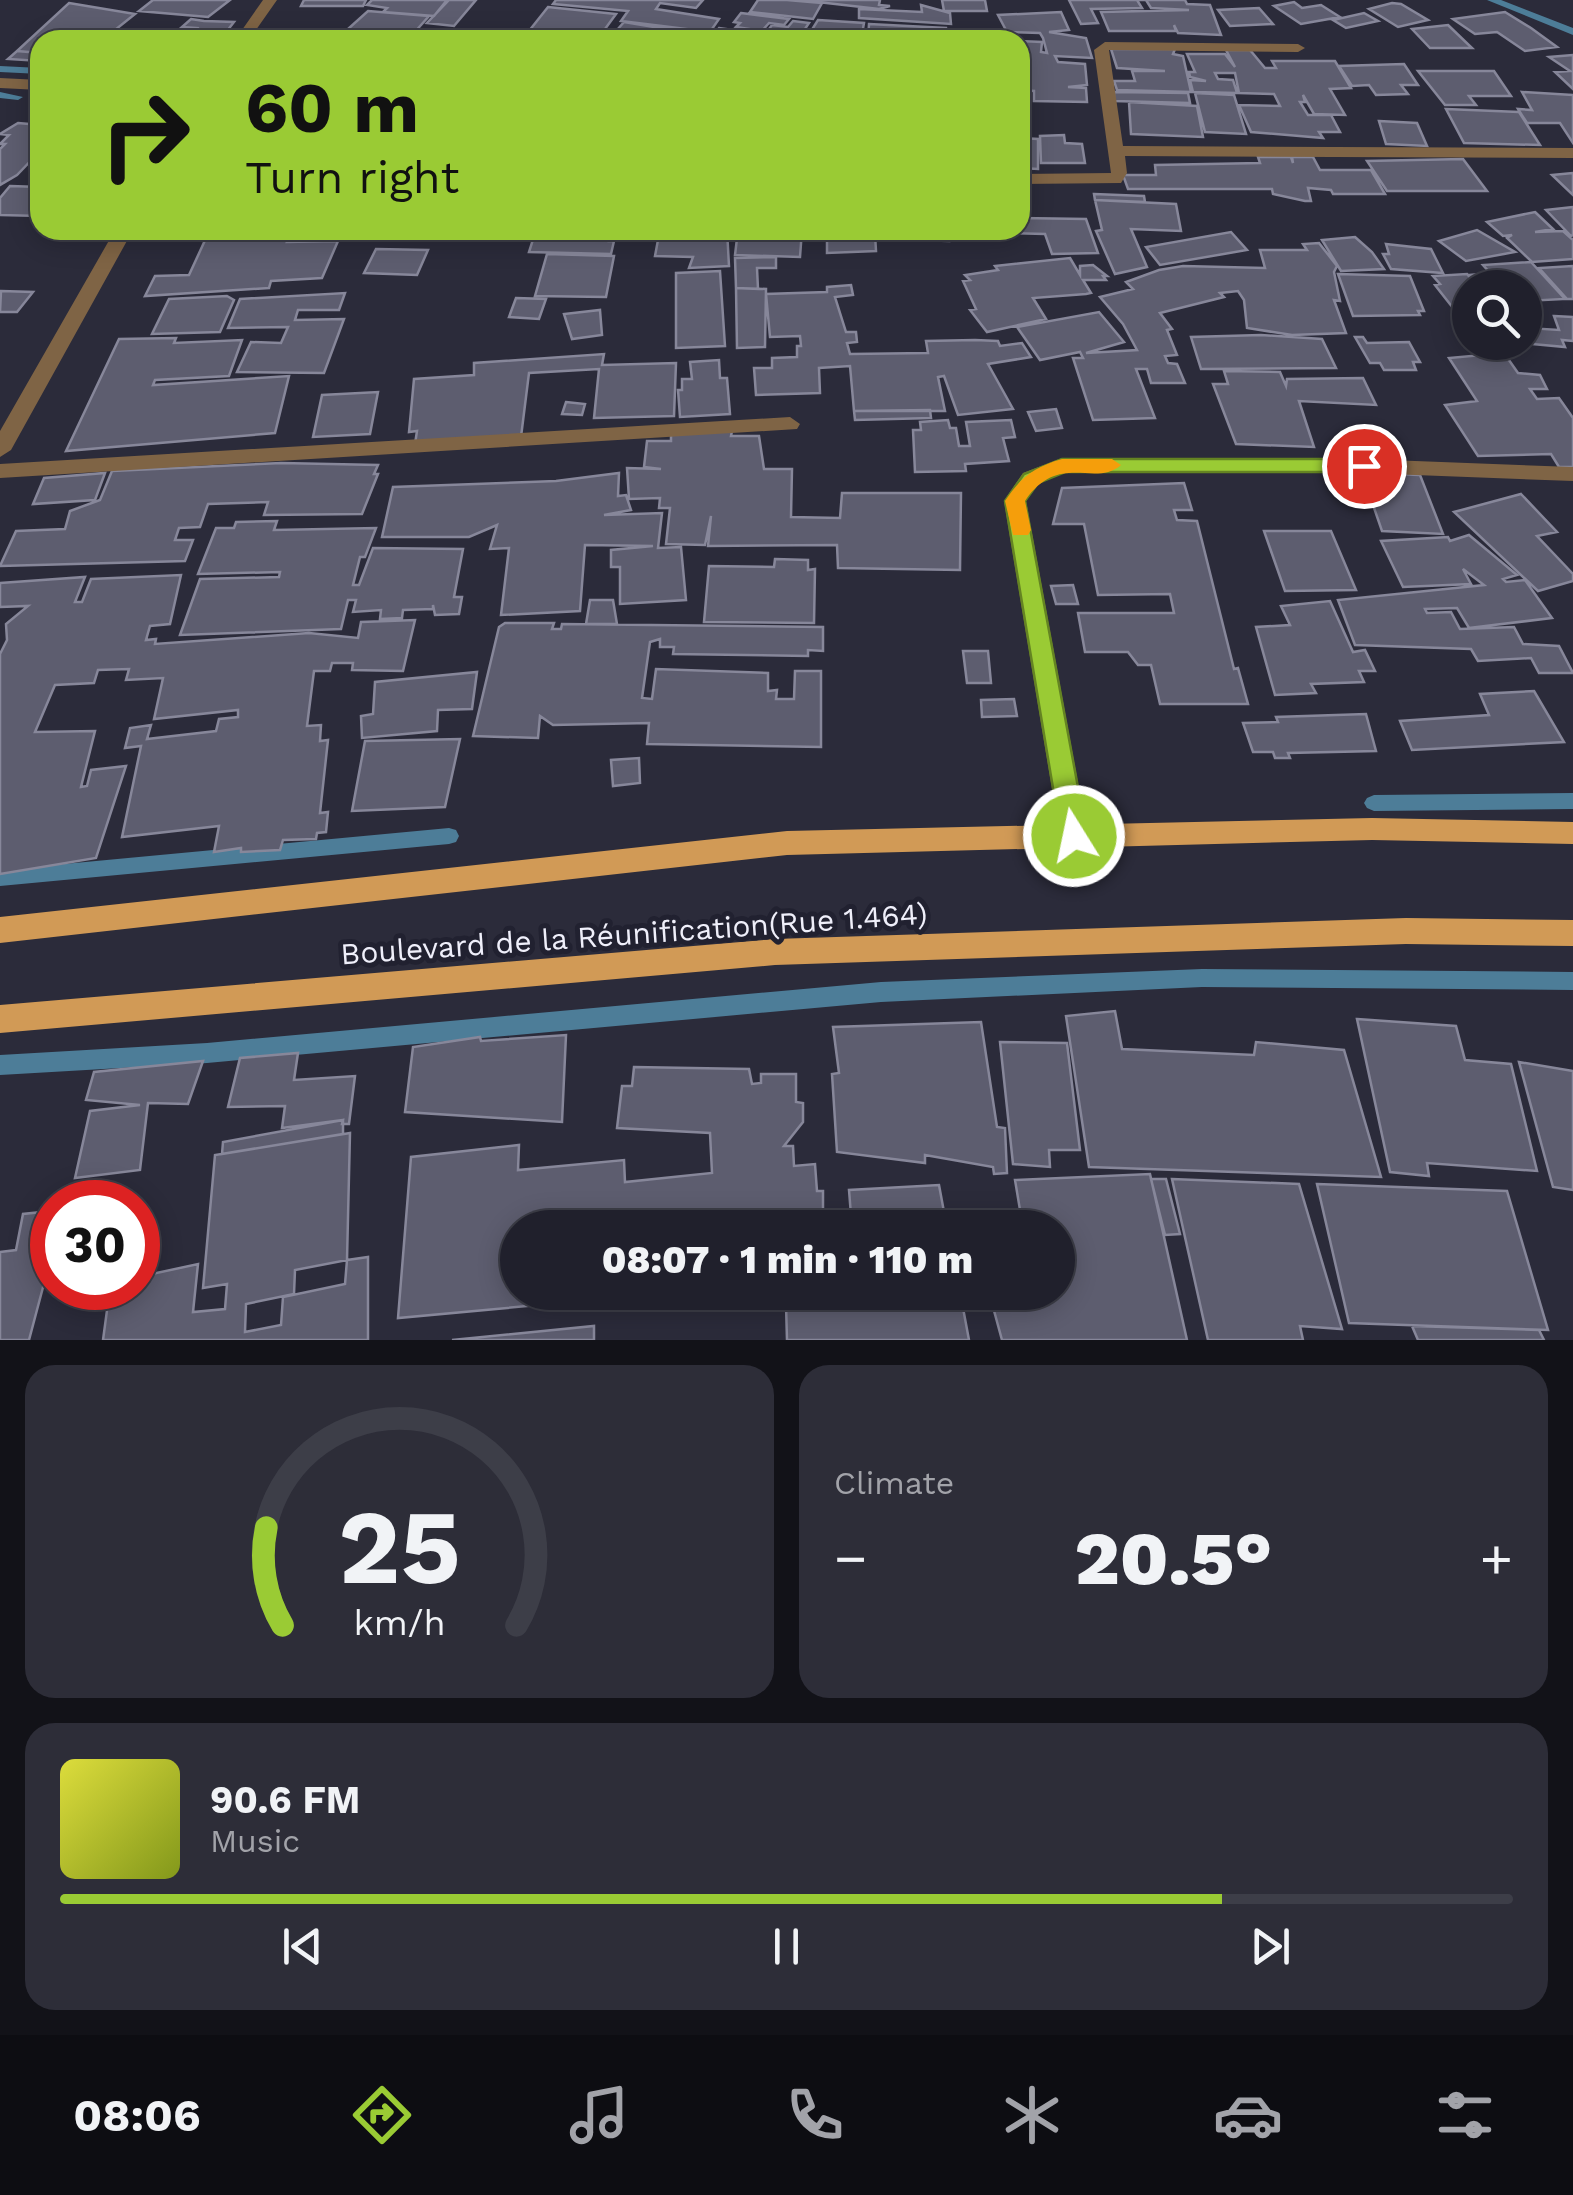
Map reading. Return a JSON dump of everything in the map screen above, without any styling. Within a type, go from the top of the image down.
[{"type":"main road","points":[[0,930],[787,843],[1372,829],[1573,832]]},
{"type":"main road","name":"Boulevard de la Réunification(Rue 1.464)","points":[[0,1019],[775,952],[1406,931],[1573,933]]},
{"type":"street","points":[[249,30],[270,0]]},
{"type":"street","points":[[1030,179],[1106,182],[1119,173],[1100,50],[1106,46],[1298,48]]},
{"type":"street","points":[[0,82],[30,85]]},
{"type":"street","points":[[1116,150],[1573,153]]},
{"type":"street","points":[[0,450],[118,240]]},
{"type":"street","points":[[0,472],[790,424]]},
{"type":"street","points":[[1074,836],[1015,501],[1031,478],[1062,465],[1364,466],[1573,474]]},
{"type":"building","points":[[153,0],[230,0],[208,17],[139,11]]},
{"type":"building","points":[[304,0],[366,0],[363,6],[301,6]]},
{"type":"building","points":[[372,0],[447,0],[434,16],[383,12],[387,8],[367,5]]},
{"type":"building","points":[[449,0],[476,0],[454,26],[427,23]]},
{"type":"building","points":[[556,0],[703,0],[696,8],[660,3],[656,9],[719,19],[711,30],[694,30],[621,21],[628,11],[553,4]]},
{"type":"building","points":[[758,0],[822,3],[813,19],[750,12]]},
{"type":"building","points":[[800,0],[880,0],[879,5],[890,6],[879,9]]},
{"type":"building","points":[[942,0],[985,0],[987,11],[944,11]]},
{"type":"building","points":[[1069,0],[1137,0],[1142,8],[1091,9],[1098,23],[1081,24]]},
{"type":"building","points":[[1146,0],[1185,0],[1187,4],[1210,5],[1221,35],[1178,33],[1174,25],[1176,31],[1109,31],[1101,12],[1189,10],[1151,8]]},
{"type":"building","points":[[1294,2],[1302,8],[1321,5],[1340,17],[1301,24],[1274,6]]},
{"type":"building","points":[[69,3],[135,14],[115,30],[40,30]]},
{"type":"building","points":[[1392,3],[1428,20],[1398,27],[1369,9]]},
{"type":"building","points":[[921,5],[950,13],[951,24],[859,18],[859,9],[922,12]]},
{"type":"building","points":[[548,7],[616,14],[604,30],[530,30]]},
{"type":"building","points":[[1259,8],[1273,24],[1230,26],[1218,10]]},
{"type":"building","points":[[368,11],[429,16],[417,30],[348,29]]},
{"type":"building","points":[[1061,12],[1069,30],[1049,32],[1086,38],[1092,58],[1055,56],[1058,62],[1085,64],[1087,85],[1068,87],[1086,88],[1087,102],[1034,101],[1034,91],[1030,91],[1030,41],[1042,42],[1041,52],[1047,53],[1043,38],[1030,30],[1006,30],[998,15]]},
{"type":"building","points":[[1505,12],[1557,47],[1525,51],[1497,32],[1475,34],[1453,19]]},
{"type":"building","points":[[741,13],[789,19],[784,25],[769,23],[763,30],[736,27],[740,23],[734,22]]},
{"type":"building","points":[[1364,13],[1378,21],[1346,28],[1333,20]]},
{"type":"building","points":[[191,19],[234,22],[228,30],[182,27]]},
{"type":"building","points":[[818,20],[864,23],[863,30],[812,30]]},
{"type":"building","points":[[793,21],[809,23],[804,30],[768,30],[772,25],[788,27]]},
{"type":"building","points":[[624,22],[680,30],[617,30]]},
{"type":"building","points":[[869,24],[946,30],[869,30]]},
{"type":"building","points":[[1448,25],[1472,48],[1430,48],[1412,29]]},
{"type":"building","points":[[30,39],[30,52],[17,51]]},
{"type":"building","points":[[1111,49],[1175,49],[1173,54],[1183,56],[1191,92],[1117,90],[1114,81],[1135,81],[1132,71],[1165,71],[1117,68]]},
{"type":"building","points":[[1226,50],[1250,50],[1265,68],[1276,68],[1272,61],[1335,61],[1351,88],[1330,89],[1345,115],[1314,114],[1303,95],[1305,102],[1300,102],[1308,115],[1331,115],[1340,132],[1319,132],[1323,138],[1251,132],[1239,105],[1280,106],[1274,94],[1239,93],[1235,73],[1215,73],[1218,79],[1233,80],[1237,93],[1193,92],[1190,80],[1206,81],[1190,77],[1189,72],[1195,72],[1187,54],[1225,54],[1235,67]]},
{"type":"building","points":[[17,51],[30,52],[30,60],[8,59]]},
{"type":"building","points":[[1573,55],[1573,89],[1555,72],[1570,71],[1549,57]]},
{"type":"building","points":[[1404,64],[1418,85],[1401,85],[1408,94],[1376,95],[1369,85],[1352,86],[1339,66]]},
{"type":"building","points":[[1418,71],[1494,71],[1511,96],[1469,96],[1476,105],[1445,105]]},
{"type":"building","points":[[1114,92],[1188,93],[1190,103],[1114,101]]},
{"type":"building","points":[[1522,92],[1573,95],[1573,143],[1560,123],[1527,123],[1518,109],[1532,110]]},
{"type":"building","points":[[1195,93],[1234,95],[1246,134],[1205,132]]},
{"type":"building","points":[[1129,102],[1197,106],[1203,137],[1131,134]]},
{"type":"building","points":[[1446,109],[1519,112],[1540,145],[1464,143]]},
{"type":"building","points":[[1379,121],[1417,123],[1427,146],[1386,144]]},
{"type":"building","points":[[18,123],[30,124],[30,161],[0,185],[0,149],[5,144],[0,144],[9,135],[0,134]]},
{"type":"building","points":[[1064,135],[1065,143],[1082,144],[1085,163],[1041,163],[1040,136]]},
{"type":"building","points":[[1030,139],[1038,139],[1038,169],[1030,169]]},
{"type":"building","points":[[1258,157],[1291,157],[1293,163],[1292,157],[1313,157],[1320,170],[1371,170],[1385,194],[1333,194],[1331,190],[1308,188],[1311,201],[1305,201],[1273,194],[1272,189],[1128,189],[1123,175],[1156,175],[1155,165],[1260,163]]},
{"type":"building","points":[[1463,159],[1487,191],[1387,191],[1367,161]]},
{"type":"building","points":[[1573,173],[1573,195],[1552,175]]},
{"type":"building","points":[[10,186],[30,187],[30,216],[0,215],[0,198]]},
{"type":"building","points":[[1094,194],[1144,196],[1145,202],[1095,200]]},
{"type":"building","points":[[1095,200],[1176,204],[1181,231],[1131,229],[1147,267],[1115,274],[1096,231],[1102,230]]},
{"type":"building","points":[[1573,207],[1573,235],[1571,236],[1546,210]]},
{"type":"building","points":[[1535,212],[1553,229],[1535,232],[1563,231],[1573,240],[1573,259],[1532,262],[1507,238],[1512,235],[1503,236],[1487,222]]},
{"type":"building","points":[[1030,218],[1086,219],[1098,253],[1052,254],[1045,234],[1030,234]]},
{"type":"building","points":[[1477,230],[1515,252],[1466,261],[1439,241]]},
{"type":"building","points":[[1231,232],[1247,250],[1160,265],[1146,247]]},
{"type":"building","points":[[1355,237],[1384,269],[1341,271],[1322,240]]},
{"type":"building","points":[[205,240],[338,241],[322,278],[271,281],[269,288],[145,296],[155,276],[189,275]]},
{"type":"building","points":[[533,240],[614,241],[611,254],[529,252]]},
{"type":"building","points":[[658,240],[728,240],[729,266],[689,268],[693,257],[655,256]]},
{"type":"building","points":[[737,240],[801,240],[800,257],[735,255]]},
{"type":"building","points":[[827,240],[875,240],[876,251],[827,253]]},
{"type":"building","points":[[1319,243],[1337,266],[1334,272],[1340,301],[1334,300],[1346,333],[1292,335],[1247,328],[1244,300],[1238,291],[1160,313],[1172,329],[1167,330],[1177,355],[1165,356],[1168,363],[1177,364],[1185,383],[1151,383],[1147,369],[1136,369],[1155,418],[1093,420],[1073,358],[1083,358],[1080,352],[1040,360],[1017,327],[1099,312],[1124,342],[1086,353],[1137,350],[1123,324],[1100,297],[1133,289],[1126,282],[1159,270],[1183,266],[1265,268],[1260,250],[1307,250],[1303,244]]},
{"type":"building","points":[[1386,244],[1431,249],[1443,273],[1391,269],[1383,254],[1389,254]]},
{"type":"building","points":[[376,249],[428,250],[417,275],[364,273]]},
{"type":"building","points":[[547,254],[614,256],[606,297],[535,296]]},
{"type":"building","points":[[776,257],[776,268],[757,268],[758,289],[736,288],[735,258]]},
{"type":"building","points":[[1070,258],[1080,275],[1080,266],[1093,265],[1107,276],[1103,276],[1106,280],[1083,280],[1091,293],[1033,298],[1046,319],[987,332],[970,310],[976,309],[963,281],[970,280],[965,275],[998,270],[995,266]]},
{"type":"building","points":[[1531,262],[1538,270],[1487,270],[1483,265]]},
{"type":"building","points":[[1573,266],[1573,299],[1567,299],[1539,268]]},
{"type":"building","points":[[720,271],[725,346],[676,348],[676,273]]},
{"type":"building","points":[[1338,274],[1410,276],[1424,311],[1418,311],[1420,315],[1353,316]]},
{"type":"building","points":[[1542,274],[1565,299],[1542,300]]},
{"type":"building","points":[[1452,275],[1452,307],[1435,285],[1440,284],[1433,276]]},
{"type":"building","points":[[851,285],[853,295],[835,297],[846,332],[856,332],[857,342],[847,343],[850,354],[928,353],[926,341],[998,341],[1000,346],[1022,343],[1031,357],[988,364],[1013,409],[958,415],[944,376],[938,377],[945,411],[854,411],[850,366],[819,368],[820,393],[756,395],[754,368],[772,368],[772,358],[797,357],[797,346],[801,346],[800,336],[770,337],[766,294],[827,292],[827,287]]},
{"type":"building","points":[[736,288],[766,289],[765,347],[737,348]]},
{"type":"building","points":[[1,291],[33,292],[17,312],[0,312]]},
{"type":"building","points":[[345,293],[339,310],[298,310],[295,320],[344,319],[324,373],[237,372],[251,342],[281,343],[288,327],[228,328],[240,299]]},
{"type":"building","points":[[227,296],[234,300],[220,332],[152,334],[169,299]]},
{"type":"building","points":[[516,298],[546,299],[539,319],[509,317]]},
{"type":"building","points":[[600,310],[602,335],[572,339],[564,314]]},
{"type":"building","points":[[1554,316],[1573,317],[1573,341],[1562,340],[1565,347],[1542,345],[1542,329],[1559,330]]},
{"type":"building","points":[[1261,335],[1322,339],[1336,368],[1201,369],[1191,337]]},
{"type":"building","points":[[1355,337],[1363,337],[1367,343],[1409,342],[1420,362],[1413,362],[1416,370],[1384,370],[1380,363],[1370,363]]},
{"type":"building","points":[[176,338],[174,343],[242,340],[229,376],[155,380],[153,385],[289,376],[275,433],[66,451],[119,339]]},
{"type":"building","points":[[604,354],[602,365],[676,363],[674,416],[594,418],[599,369],[529,373],[521,437],[415,444],[417,431],[409,432],[414,379],[474,375],[474,363]]},
{"type":"building","points":[[1449,358],[1509,360],[1518,373],[1540,375],[1547,389],[1530,389],[1537,399],[1559,398],[1573,418],[1573,467],[1559,467],[1551,454],[1478,456],[1445,405],[1477,401]]},
{"type":"building","points":[[719,360],[720,378],[727,378],[730,414],[680,417],[678,390],[682,390],[682,379],[692,379],[690,362]]},
{"type":"building","points":[[1224,371],[1280,372],[1286,386],[1287,379],[1363,378],[1376,405],[1299,401],[1314,447],[1236,444],[1213,384],[1228,384]]},
{"type":"building","points":[[378,392],[370,434],[313,437],[322,395]]},
{"type":"building","points":[[566,402],[585,404],[582,415],[562,414]]},
{"type":"building","points":[[1056,409],[1062,428],[1036,431],[1028,412]]},
{"type":"building","points":[[930,410],[931,418],[855,420],[854,411]]},
{"type":"building","points":[[948,420],[950,428],[956,428],[959,446],[970,446],[966,422],[1011,420],[1015,437],[1003,438],[1009,461],[965,464],[966,471],[915,472],[913,430],[921,430],[920,422]]},
{"type":"building","points":[[732,431],[731,436],[759,436],[764,469],[792,469],[791,517],[840,518],[842,493],[961,493],[960,570],[838,568],[837,545],[708,546],[711,516],[705,545],[666,544],[670,508],[659,508],[660,498],[629,499],[627,468],[661,469],[644,467],[647,441],[671,441],[671,432]]},
{"type":"building","points":[[281,463],[378,465],[374,474],[378,474],[362,514],[264,515],[268,502],[208,504],[200,527],[179,528],[175,540],[193,540],[185,561],[0,566],[16,531],[65,529],[70,511],[100,500],[112,471]]},
{"type":"building","points":[[105,473],[95,500],[33,504],[44,478]]},
{"type":"building","points":[[619,473],[618,496],[626,495],[631,510],[604,515],[662,513],[658,548],[681,547],[686,600],[620,604],[620,567],[611,567],[611,550],[653,546],[585,545],[580,611],[501,615],[509,548],[490,549],[497,525],[469,537],[382,537],[393,487],[556,481]]},
{"type":"building","points":[[1362,473],[1420,475],[1443,534],[1382,531]]},
{"type":"building","points":[[1184,483],[1192,510],[1174,510],[1177,520],[1197,521],[1234,669],[1238,668],[1248,704],[1160,704],[1151,665],[1138,665],[1128,652],[1085,652],[1078,613],[1174,613],[1170,594],[1098,595],[1084,524],[1053,524],[1062,488]]},
{"type":"building","points":[[1521,494],[1557,532],[1537,536],[1573,574],[1573,581],[1538,591],[1454,512]]},
{"type":"building","points":[[277,521],[274,530],[376,528],[365,557],[360,557],[353,585],[359,585],[373,548],[463,549],[454,597],[462,597],[459,614],[435,615],[433,605],[433,609],[403,610],[402,618],[380,619],[381,610],[353,612],[356,600],[348,600],[341,629],[180,635],[200,579],[279,577],[280,572],[198,574],[216,528],[234,528],[236,522]]},
{"type":"building","points":[[1264,531],[1331,531],[1356,590],[1285,591]]},
{"type":"building","points":[[1469,535],[1517,575],[1503,579],[1506,582],[1525,580],[1552,618],[1469,628],[1457,608],[1425,609],[1427,613],[1451,612],[1460,629],[1514,627],[1523,644],[1559,646],[1573,673],[1539,673],[1531,658],[1478,661],[1471,649],[1355,645],[1338,600],[1484,585],[1463,569],[1471,584],[1403,587],[1381,541],[1448,537],[1450,541]]},
{"type":"building","points":[[775,559],[808,560],[808,570],[815,569],[814,623],[704,622],[709,566],[774,567]]},
{"type":"building","points":[[181,575],[170,624],[150,626],[146,640],[156,639],[155,644],[309,633],[358,638],[361,622],[415,620],[403,671],[352,670],[353,663],[332,663],[330,671],[314,671],[307,726],[321,725],[320,741],[328,740],[320,813],[328,812],[326,832],[317,833],[316,839],[283,840],[280,850],[241,852],[241,848],[214,852],[219,826],[122,837],[141,746],[125,748],[130,728],[151,725],[147,739],[216,731],[219,719],[238,717],[238,710],[154,719],[163,678],[126,680],[129,669],[98,670],[94,683],[55,685],[35,732],[95,731],[81,787],[87,786],[91,770],[126,766],[96,858],[0,874],[0,654],[7,640],[6,624],[28,606],[0,607],[0,583],[85,577],[75,602],[82,602],[91,579]]},
{"type":"building","points":[[1073,585],[1078,604],[1056,604],[1051,586]]},
{"type":"building","points":[[590,600],[613,600],[617,624],[586,624]]},
{"type":"building","points":[[1330,601],[1353,652],[1365,650],[1375,671],[1359,671],[1364,682],[1311,684],[1316,693],[1275,695],[1256,627],[1290,625],[1281,606]]},
{"type":"building","points":[[505,623],[554,623],[552,629],[561,629],[562,624],[823,627],[823,651],[808,650],[808,656],[673,654],[674,647],[660,647],[660,639],[650,642],[642,698],[652,699],[656,669],[768,673],[768,691],[777,690],[776,699],[794,699],[795,671],[821,671],[821,747],[647,744],[649,723],[553,725],[540,716],[538,738],[473,736],[499,627]]},
{"type":"building","points":[[963,651],[988,651],[991,683],[967,683]]},
{"type":"building","points":[[477,672],[472,709],[438,710],[437,731],[362,738],[361,716],[373,714],[375,682]]},
{"type":"building","points":[[1534,691],[1564,742],[1412,750],[1400,721],[1489,715],[1480,694]]},
{"type":"building","points":[[1014,699],[1017,716],[982,717],[981,700]]},
{"type":"building","points":[[1366,714],[1376,751],[1288,753],[1290,758],[1275,758],[1273,752],[1253,752],[1243,723],[1278,722],[1276,717]]},
{"type":"building","points":[[460,739],[445,807],[352,811],[365,741]]},
{"type":"building","points":[[639,758],[640,783],[613,786],[611,760]]},
{"type":"building","points":[[1115,1011],[1122,1049],[1254,1055],[1256,1042],[1344,1050],[1381,1177],[1089,1167],[1066,1016]]},
{"type":"building","points":[[1357,1019],[1456,1026],[1465,1060],[1511,1064],[1537,1171],[1427,1163],[1429,1176],[1390,1172]]},
{"type":"building","points":[[981,1022],[997,1127],[1005,1128],[1007,1173],[994,1174],[993,1167],[925,1155],[925,1163],[837,1152],[832,1074],[839,1073],[833,1027]]},
{"type":"building","points":[[566,1035],[562,1122],[405,1112],[413,1047],[480,1037],[481,1041]]},
{"type":"building","points":[[1000,1042],[1067,1043],[1080,1150],[1049,1150],[1050,1167],[1013,1164]]},
{"type":"building","points":[[298,1053],[294,1080],[355,1076],[349,1124],[342,1124],[343,1120],[282,1128],[285,1106],[228,1107],[240,1058]]},
{"type":"building","points":[[203,1061],[188,1104],[148,1103],[140,1170],[75,1178],[90,1111],[140,1105],[86,1100],[94,1072]]},
{"type":"building","points":[[1519,1062],[1573,1071],[1573,1190],[1553,1187]]},
{"type":"building","points":[[634,1067],[749,1069],[752,1084],[761,1083],[761,1074],[796,1074],[796,1102],[803,1103],[803,1122],[784,1146],[793,1146],[794,1166],[815,1164],[817,1191],[823,1191],[823,1210],[500,1210],[500,1309],[398,1318],[411,1157],[519,1145],[518,1170],[624,1160],[625,1182],[712,1173],[710,1133],[617,1128],[622,1086],[632,1086]]},
{"type":"building","points":[[343,1120],[343,1134],[222,1154],[223,1142]]},
{"type":"building","points":[[350,1133],[347,1260],[368,1257],[368,1340],[103,1340],[107,1310],[160,1310],[160,1272],[198,1264],[193,1312],[225,1309],[227,1284],[203,1288],[215,1155]],"holes":[[[347,1260],[345,1284],[283,1297],[281,1325],[245,1332],[246,1304],[294,1294],[295,1270]]]},
{"type":"building","points":[[1150,1174],[1187,1340],[1002,1340],[994,1310],[1075,1310],[1075,1210],[1020,1210],[1015,1180]]},
{"type":"building","points":[[1151,1179],[1166,1179],[1180,1234],[1165,1235]]},
{"type":"building","points":[[1172,1179],[1299,1184],[1342,1329],[1300,1326],[1303,1340],[1208,1340]]},
{"type":"building","points":[[1317,1184],[1507,1191],[1548,1330],[1349,1323]]},
{"type":"building","points":[[939,1185],[944,1210],[851,1210],[849,1190]]},
{"type":"building","points":[[30,1213],[30,1310],[37,1310],[29,1340],[0,1340],[0,1252],[16,1250],[23,1214]]},
{"type":"building","points":[[786,1310],[963,1310],[969,1340],[787,1340]]},
{"type":"building","points":[[594,1326],[594,1340],[452,1340]]},
{"type":"building","points":[[1412,1326],[1539,1330],[1544,1340],[1418,1340]]},
{"type":"waterway","points":[[1492,0],[1573,32]]},
{"type":"waterway","points":[[0,69],[30,70]]},
{"type":"waterway","points":[[0,95],[18,97]]},
{"type":"waterway","points":[[1374,803],[1573,801]]},
{"type":"waterway","points":[[0,878],[449,836]]},
{"type":"waterway","points":[[0,1065],[207,1053],[881,992],[1202,978],[1573,981]]},
{"type":"slow traffic","points":[[1020,530],[1015,501],[1031,478],[1062,465],[1112,465]]},
{"type":"route","points":[[1074,836],[1015,501],[1031,478],[1062,465],[1364,466]]}]
